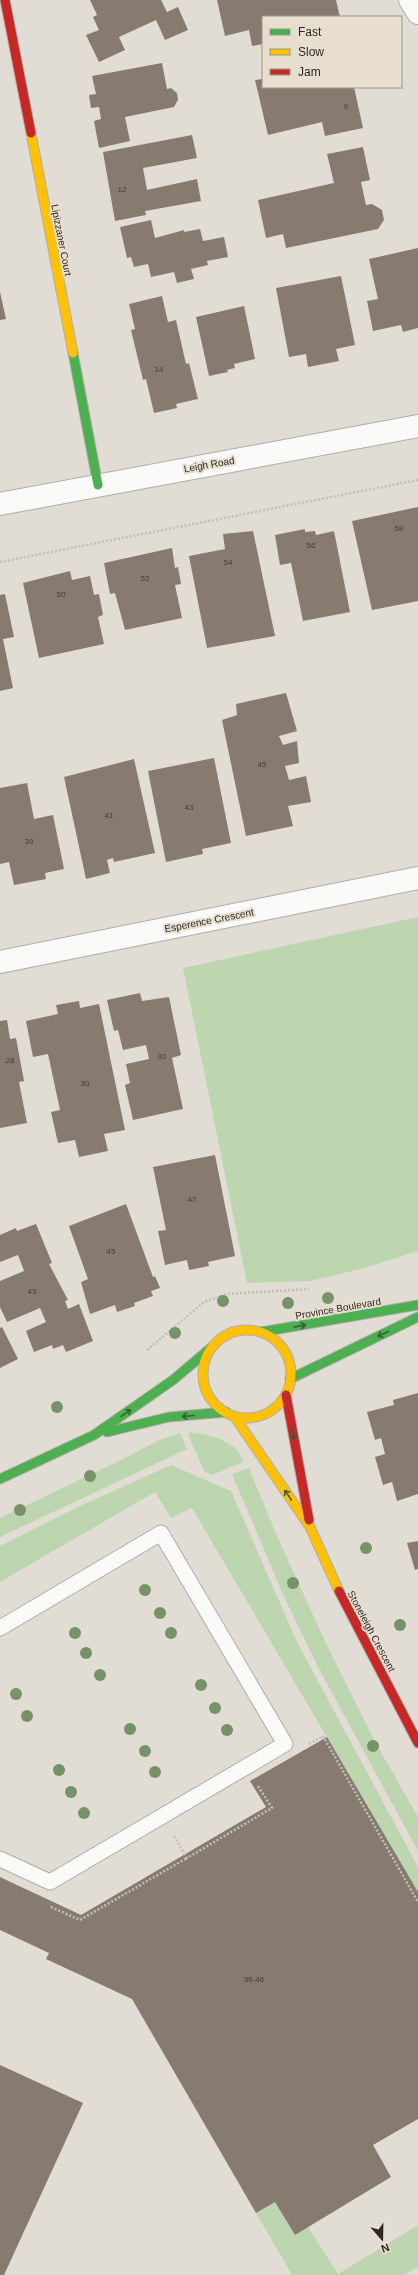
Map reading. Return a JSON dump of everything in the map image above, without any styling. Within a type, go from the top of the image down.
[{"type":"street","name":"Lipizzaner Court","points":[[5,0],[98,485]]},
{"type":"street","points":[[410,0],[418,14]]},
{"type":"street","name":"Leigh Road","points":[[0,504],[418,426]]},
{"type":"street","name":"Esperence Crescent","points":[[0,962],[418,878]]},
{"type":"street","name":"Province Boulevard","points":[[94,1436],[173,1380],[216,1343],[229,1334],[245,1330],[261,1332],[418,1305]]},
{"type":"street","points":[[290,1379],[418,1317]]},
{"type":"street","name":"Province Boulevard","points":[[0,1479],[94,1436],[169,1417],[230,1414],[249,1418],[263,1415],[276,1407],[286,1395],[291,1368],[286,1353],[276,1340],[261,1332]]},
{"type":"street","name":"Province Boulevard","points":[[216,1343],[207,1356],[203,1372],[205,1383],[213,1402],[230,1414]]},
{"type":"street","name":"Stoneleigh Crescent","points":[[286,1395],[310,1527]]},
{"type":"street","name":"Stoneleigh Crescent","points":[[230,1414],[310,1527],[342,1598],[418,1743]]},
{"type":"lane","points":[[0,1628],[161,1533],[285,1744],[50,1882],[0,1859]]},
{"type":"path","points":[[0,562],[418,480]]},
{"type":"path","points":[[147,1350],[204,1302],[227,1294],[309,1289]]},
{"type":"path","points":[[304,1747],[323,1736],[418,1902]]},
{"type":"path","points":[[47,1904],[80,1920],[272,1808],[257,1784]]},
{"type":"path","points":[[162,1816],[187,1858]]},
{"type":"green space","points":[[418,917],[418,1251],[365,1268],[310,1281],[247,1283],[183,968]]},
{"type":"green space","points":[[190,1432],[214,1437],[230,1444],[241,1455],[243,1462],[212,1475],[204,1471],[188,1434]]},
{"type":"green space","points":[[180,1433],[187,1449],[0,1537],[0,1518],[157,1441]]},
{"type":"green space","points":[[171,1465],[231,1491],[297,1642],[418,1867],[418,1892],[192,1508],[171,1518],[155,1492],[0,1582],[0,1546],[78,1507]]},
{"type":"green space","points":[[249,1468],[277,1536],[324,1639],[374,1740],[418,1817],[418,1851],[319,1669],[285,1599],[232,1474]]},
{"type":"green space","points":[[275,2202],[295,2235],[308,2227],[338,2274],[418,2225],[418,2267],[404,2275],[292,2275],[256,2213]]},
{"type":"building","points":[[90,0],[161,0],[167,12],[178,7],[188,30],[165,40],[156,20],[119,37],[125,50],[99,62],[86,35],[99,30],[93,17],[97,15]]},
{"type":"building","points":[[217,0],[336,0],[340,16],[262,16],[262,44],[252,46],[249,30],[225,36]]},
{"type":"building","points":[[162,63],[167,89],[171,88],[177,93],[178,100],[174,107],[125,117],[130,141],[99,148],[94,121],[101,119],[99,107],[91,108],[89,95],[96,94],[92,76]]},
{"type":"building","points":[[262,79],[262,88],[354,88],[363,128],[325,136],[322,122],[268,135],[255,80]]},
{"type":"building","points":[[192,135],[197,158],[143,168],[147,190],[197,179],[201,201],[145,211],[146,215],[115,221],[103,152]]},
{"type":"building","points":[[363,147],[370,180],[361,182],[366,205],[372,204],[382,210],[384,220],[378,229],[286,248],[283,234],[266,238],[258,200],[334,183],[327,154]]},
{"type":"building","points":[[151,220],[155,238],[184,230],[184,232],[200,229],[203,241],[224,237],[228,257],[207,261],[208,265],[191,269],[194,279],[177,283],[174,272],[151,277],[148,264],[134,267],[131,257],[127,258],[120,227]]},
{"type":"building","points":[[418,248],[418,328],[403,332],[401,325],[373,331],[367,301],[378,299],[369,259]]},
{"type":"building","points":[[341,276],[355,345],[336,349],[339,361],[308,367],[306,354],[289,357],[276,288]]},
{"type":"building","points":[[0,292],[6,319],[0,320]]},
{"type":"building","points":[[162,296],[168,322],[176,320],[186,364],[189,363],[198,399],[176,404],[177,408],[154,413],[146,379],[143,380],[131,330],[135,329],[129,304]]},
{"type":"building","points":[[244,306],[255,359],[234,364],[235,368],[227,370],[228,372],[209,376],[196,317]]},
{"type":"building","points":[[418,507],[418,601],[372,610],[352,521]]},
{"type":"building","points":[[305,529],[305,532],[315,531],[316,535],[334,531],[350,612],[303,621],[291,563],[280,565],[275,535]]},
{"type":"building","points":[[253,531],[275,636],[207,648],[189,556],[225,549],[223,534]]},
{"type":"building","points":[[172,548],[175,568],[178,567],[181,584],[175,585],[182,618],[125,630],[115,593],[110,594],[104,563]]},
{"type":"building","points":[[70,571],[72,580],[90,576],[94,595],[99,594],[103,615],[98,617],[104,644],[39,658],[23,583]]},
{"type":"building","points":[[5,594],[14,637],[3,639],[13,688],[0,691],[0,595]]},
{"type":"building","points":[[286,693],[297,731],[279,736],[283,745],[297,741],[299,763],[285,766],[289,780],[306,776],[311,802],[288,806],[293,826],[246,836],[222,720],[237,715],[236,704]]},
{"type":"building","points":[[214,758],[231,843],[202,849],[203,854],[166,862],[148,771]]},
{"type":"building","points":[[134,759],[155,853],[114,862],[113,858],[107,860],[110,873],[86,879],[64,777]]},
{"type":"building","points":[[27,783],[34,819],[53,815],[64,869],[45,873],[46,879],[14,885],[9,862],[0,864],[0,788]]},
{"type":"building","points":[[140,993],[142,1001],[169,997],[181,1055],[172,1058],[183,1109],[133,1120],[125,1085],[130,1083],[126,1064],[149,1059],[146,1045],[123,1050],[118,1030],[114,1031],[107,1000]]},
{"type":"building","points":[[79,1001],[80,1008],[99,1004],[125,1130],[104,1134],[108,1151],[79,1157],[75,1140],[58,1143],[51,1112],[60,1110],[48,1054],[33,1057],[26,1021],[58,1014],[56,1005]]},
{"type":"building","points":[[7,1020],[10,1039],[16,1038],[24,1081],[19,1082],[27,1123],[0,1128],[0,1021]]},
{"type":"building","points":[[215,1155],[235,1256],[208,1262],[209,1266],[189,1270],[187,1260],[165,1265],[158,1231],[166,1230],[153,1167]]},
{"type":"building","points":[[126,1204],[153,1277],[155,1276],[160,1288],[151,1291],[153,1296],[134,1303],[135,1306],[117,1312],[115,1305],[90,1314],[81,1282],[88,1279],[69,1226]]},
{"type":"building","points":[[36,1224],[52,1263],[49,1264],[68,1300],[65,1301],[68,1309],[79,1304],[93,1341],[66,1352],[63,1345],[53,1349],[52,1345],[34,1352],[26,1331],[46,1322],[40,1308],[7,1322],[0,1307],[0,1281],[24,1271],[18,1255],[0,1262],[0,1235],[16,1228],[17,1231]]},
{"type":"building","points":[[2,1327],[18,1359],[0,1368],[0,1328]]},
{"type":"building","points":[[418,1393],[418,1494],[397,1501],[392,1482],[383,1485],[375,1457],[385,1454],[381,1438],[375,1440],[367,1412],[394,1405],[393,1400]]},
{"type":"building","points":[[418,1541],[418,1569],[415,1570],[407,1543]]},
{"type":"building","points":[[327,1737],[418,1892],[418,2119],[373,2145],[391,2177],[295,2235],[275,2202],[256,2213],[132,1999],[46,1959],[49,1953],[0,1930],[0,1877],[81,1915],[266,1807],[250,1781]]},
{"type":"building","points":[[0,2065],[83,2103],[4,2275],[0,2275]]},
{"type":"traffic: fast","points":[[73,353],[98,485]]},
{"type":"traffic: fast","points":[[261,1332],[418,1305]]},
{"type":"traffic: fast","points":[[290,1379],[418,1317]]},
{"type":"traffic: fast","points":[[0,1479],[94,1435],[173,1380],[212,1347]]},
{"type":"traffic: fast","points":[[107,1432],[169,1417],[226,1412]]},
{"type":"traffic: slow","points":[[31,133],[73,353]]},
{"type":"traffic: slow","points":[[247,1330],[264,1334],[278,1343],[287,1357],[291,1374],[287,1391],[278,1405],[264,1414],[247,1418],[230,1414],[216,1405],[207,1391],[203,1374],[207,1357],[216,1343],[230,1334],[247,1330]]},
{"type":"traffic: slow","points":[[234,1416],[310,1527],[339,1591]]},
{"type":"traffic: jam","points":[[5,0],[31,133]]},
{"type":"traffic: jam","points":[[286,1395],[309,1520]]},
{"type":"traffic: jam","points":[[339,1591],[418,1743]]}]
